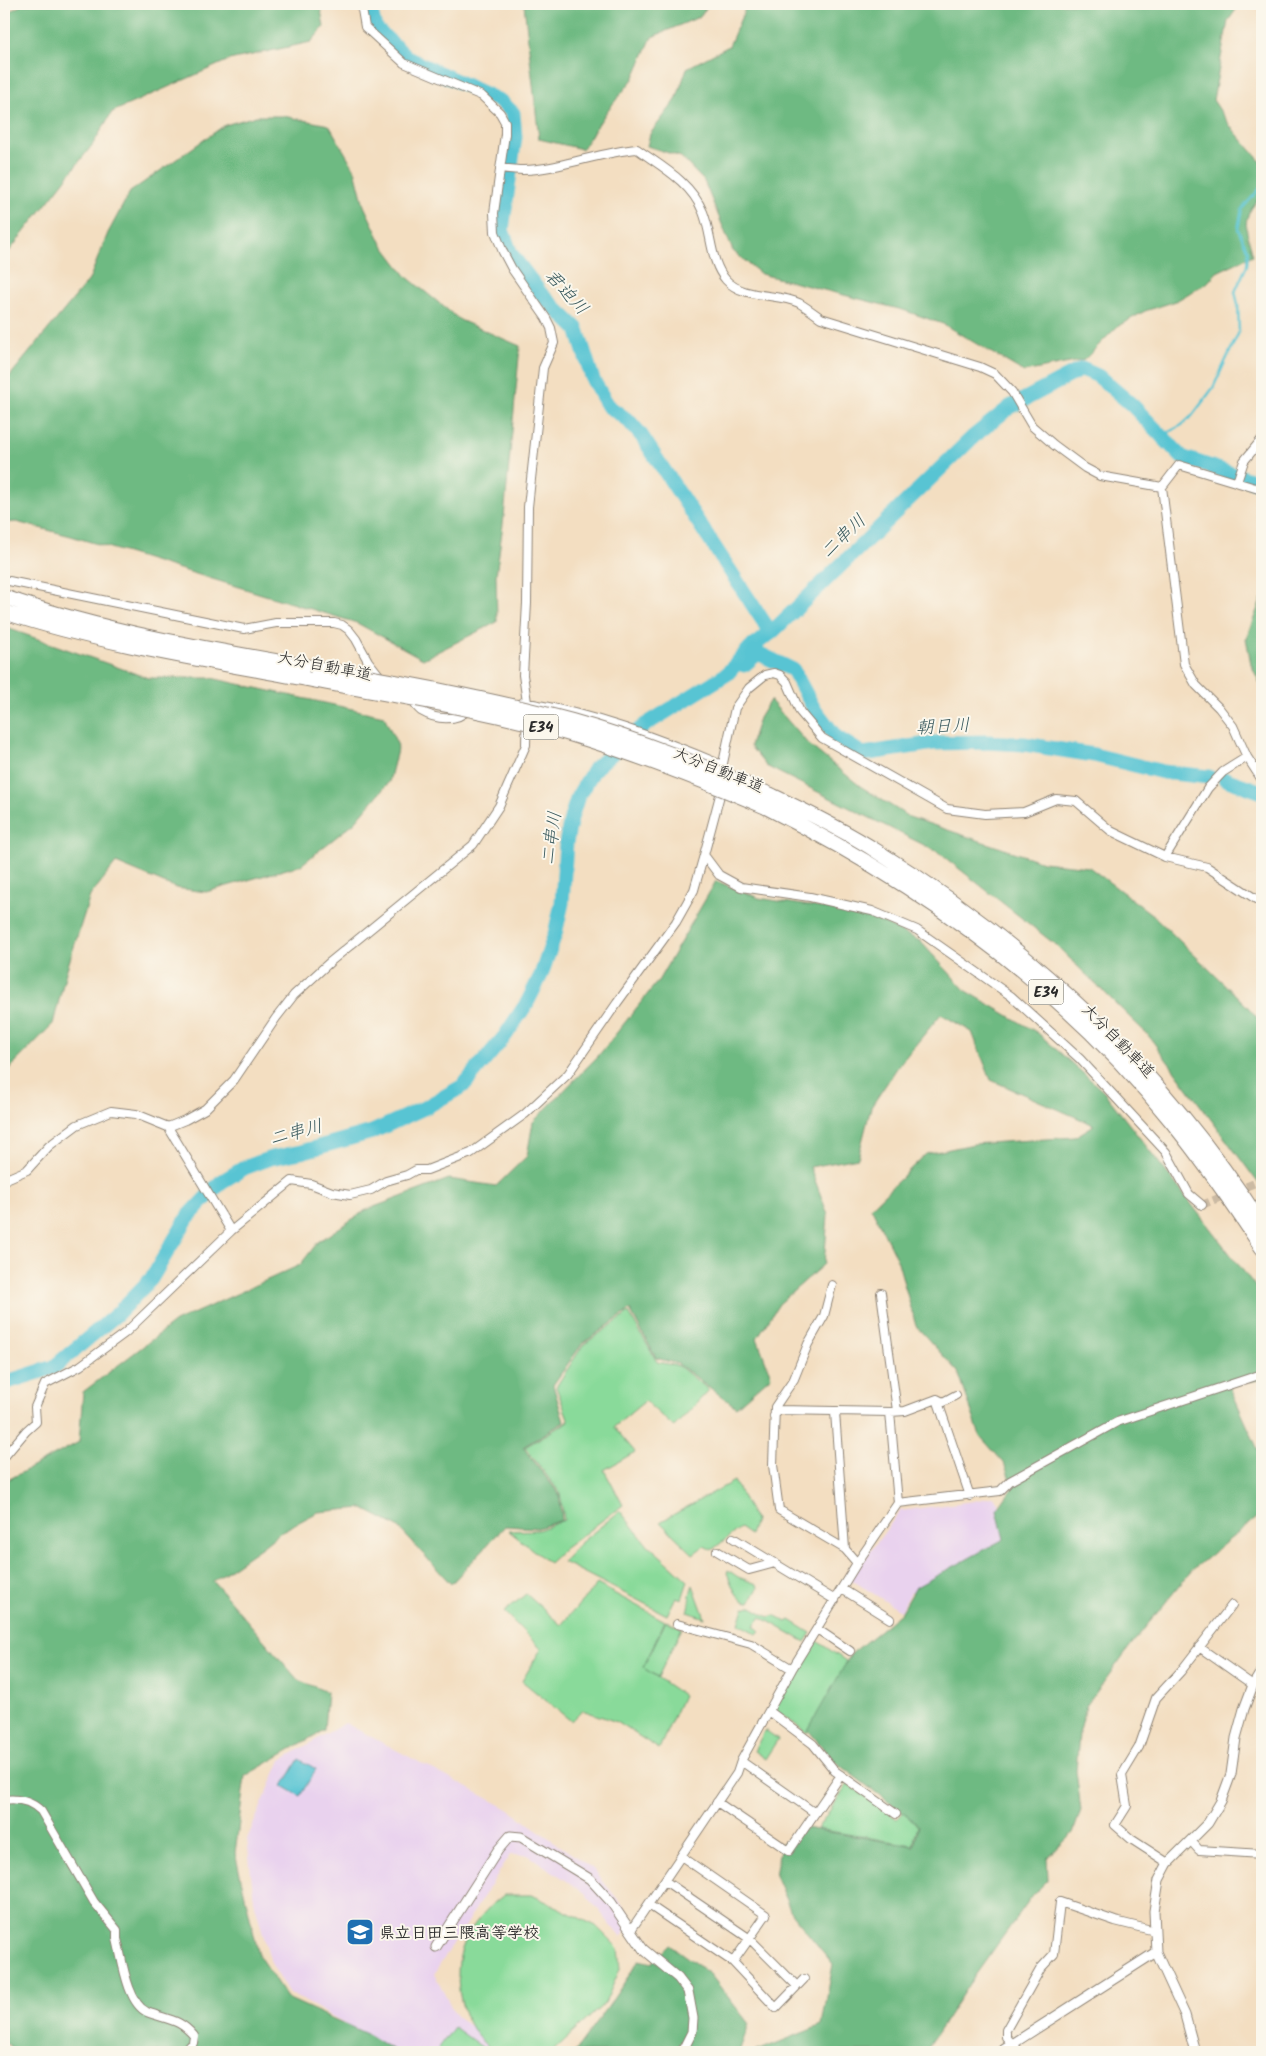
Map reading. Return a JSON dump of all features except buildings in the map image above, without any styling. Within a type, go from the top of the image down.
[{"type":"highway","points":[[4,591],[79,620]]},
{"type":"highway","name":"大分自動車道","points":[[4,597],[79,620],[311,674]]},
{"type":"highway","name":"大分自動車道","points":[[4,612],[135,647],[475,698],[573,721],[642,743],[714,770],[870,862],[927,899],[1046,992],[1100,1043],[1171,1121],[1222,1189],[1262,1248]]},
{"type":"highway","name":"大分自動車道","points":[[769,801],[819,818],[877,851],[987,927],[1053,980],[1122,1047],[1180,1112],[1216,1157],[1262,1225]]},
{"type":"street","points":[[168,1127],[205,1109],[234,1080],[274,1020],[294,995],[330,962],[473,844],[499,806],[526,745],[527,702],[523,675],[527,603],[528,507],[543,368],[554,344],[551,328],[512,270],[502,252],[495,232],[494,213],[505,122],[500,113],[482,96],[404,64],[365,27],[361,4]]},
{"type":"street","points":[[500,168],[524,170],[620,150],[637,149],[683,182],[692,193],[703,212],[718,269],[727,282],[747,292],[798,302],[821,318],[980,367],[995,374],[1012,392],[1032,426],[1084,468],[1100,476],[1162,488]]},
{"type":"street","points":[[1237,482],[1244,461],[1262,439]]},
{"type":"street","points":[[1262,490],[1179,465],[1162,488],[1184,664],[1196,685],[1219,708],[1233,726],[1247,757],[1262,780]]},
{"type":"street","points":[[4,580],[244,629],[276,623],[334,623],[349,630],[368,661],[384,681],[405,693],[421,710],[438,717],[451,719],[460,717],[477,701],[490,696],[527,702],[617,725],[654,737],[722,765]]},
{"type":"street","points":[[4,1457],[36,1422],[34,1408],[45,1384],[80,1366],[125,1334],[231,1231],[292,1182],[311,1184],[350,1196],[371,1190],[386,1181],[407,1175],[416,1170],[427,1170],[471,1153],[525,1114],[568,1074],[676,922],[694,890],[720,795],[718,791],[722,765],[735,708],[749,688],[766,675],[774,673],[780,675],[787,682],[800,712],[822,738],[947,809],[985,814],[1024,812],[1056,799],[1076,801],[1111,831],[1165,857],[1207,867],[1262,903]]},
{"type":"street","points":[[1165,857],[1208,788],[1223,772],[1247,757]]},
{"type":"street","points":[[704,855],[719,875],[741,887],[810,897],[872,911],[917,930],[1011,996],[1080,1059],[1166,1152],[1189,1194],[1196,1202],[1202,1205]]},
{"type":"street","points":[[4,1180],[27,1170],[49,1146],[77,1125],[111,1111],[136,1114],[168,1127],[231,1231]]},
{"type":"street","points":[[832,1285],[824,1316],[808,1344],[794,1379],[774,1407],[773,1464],[779,1510],[844,1549],[857,1563]]},
{"type":"street","points":[[631,1930],[737,1772],[741,1761],[792,1669],[857,1563],[898,1503],[894,1412],[880,1293]]},
{"type":"street","points":[[898,1503],[1000,1491],[1010,1481],[1117,1422],[1262,1374]]},
{"type":"street","points":[[774,1416],[779,1410],[835,1412],[905,1411],[937,1399],[943,1402],[956,1395]]},
{"type":"street","points":[[937,1399],[970,1496]]},
{"type":"street","points":[[835,1412],[844,1549]]},
{"type":"street","points":[[733,1538],[835,1600]]},
{"type":"street","points":[[717,1551],[749,1570],[775,1564]]},
{"type":"street","points":[[842,1589],[890,1619]]},
{"type":"street","points":[[1168,1863],[1130,1839],[1116,1825],[1127,1806],[1122,1775],[1139,1747],[1156,1698],[1181,1671],[1232,1605]]},
{"type":"street","points":[[677,1624],[751,1644],[792,1669]]},
{"type":"street","points":[[817,1629],[850,1651]]},
{"type":"street","points":[[1198,1647],[1253,1685]]},
{"type":"street","points":[[1195,2052],[1185,2015],[1156,1952],[1154,1911],[1159,1880],[1168,1863],[1208,1823],[1221,1801],[1231,1774],[1236,1738],[1244,1708],[1253,1685],[1262,1670]]},
{"type":"street","points":[[769,1711],[813,1744],[834,1771],[896,1814]]},
{"type":"street","points":[[741,1761],[815,1812]]},
{"type":"street","points":[[717,1802],[789,1851],[841,1775]]},
{"type":"street","points":[[4,1800],[23,1801],[41,1811],[94,1902],[117,1930],[117,1939],[132,1996],[137,2005],[146,2012],[181,2023],[194,2036],[193,2043],[184,2052]]},
{"type":"street","points":[[436,1947],[498,1850],[510,1836],[521,1837],[590,1879],[601,1890],[643,1949],[678,1978],[688,1991],[693,2018],[692,2032],[682,2052]]},
{"type":"street","points":[[1191,1841],[1199,1850],[1262,1854]]},
{"type":"street","points":[[681,1856],[766,1915],[733,1962]]},
{"type":"street","points":[[665,1881],[750,1939],[797,1986]]},
{"type":"street","points":[[1020,2052],[1006,2036],[1006,2030],[1041,1968],[1054,1954],[1060,1902],[1115,1921],[1155,1931]]},
{"type":"street","points":[[649,1905],[733,1962],[776,2008],[804,1979]]},
{"type":"street","points":[[1000,2052],[1156,1952]]},
{"type":"shaded area","points":[[994,1496],[1029,1557],[961,1647],[911,1592],[901,1611],[850,1579],[900,1511],[974,1501]]},
{"type":"shaded area","points":[[345,1723],[508,1809],[593,1869],[633,1918],[621,1938],[585,1893],[528,1855],[510,1855],[434,1974],[456,2016],[506,2052],[397,2052],[288,1992],[271,1963],[254,1901],[247,1839],[281,1760]]},
{"type":"green space","points":[[24,4],[320,4],[324,27],[311,42],[229,60],[112,112],[93,144],[4,258],[4,14]]},
{"type":"green space","points":[[524,4],[710,4],[699,17],[652,37],[633,79],[607,111],[582,149],[539,139]]},
{"type":"green space","points":[[747,4],[1240,4],[1228,21],[1213,100],[1231,127],[1262,163],[1262,195],[1250,211],[1246,223],[1253,255],[1217,272],[1208,282],[1176,301],[1145,311],[1118,326],[1084,360],[1024,372],[943,324],[903,310],[761,274],[733,251],[704,181],[681,157],[647,146],[650,134],[676,100],[687,68],[729,46]]},
{"type":"green space","points":[[256,116],[283,116],[329,125],[355,170],[364,206],[382,244],[407,277],[460,320],[520,346],[504,517],[496,575],[497,622],[423,659],[357,623],[71,536],[16,522],[4,523],[4,383],[89,280],[108,233],[130,192],[225,125]]},
{"type":"green space","points":[[1262,598],[1262,688],[1251,664],[1246,638]]},
{"type":"green space","points":[[4,627],[148,678],[211,678],[384,716],[398,746],[389,782],[355,822],[301,865],[206,892],[176,888],[116,863],[90,896],[66,972],[53,1024],[4,1074]]},
{"type":"green space","points":[[770,700],[808,744],[860,786],[909,817],[1043,862],[1089,867],[1154,916],[1247,1006],[1262,1023],[1262,1188],[1148,1035],[1057,946],[938,852],[766,766],[750,746],[759,718]]},
{"type":"green space","points":[[716,881],[759,898],[866,915],[920,941],[965,990],[1038,1033],[1104,1092],[1262,1295],[1262,1380],[1228,1383],[1259,1452],[1262,1453],[1262,1513],[1192,1570],[1131,1645],[1086,1706],[1079,1734],[1076,1771],[1081,1810],[1073,1833],[1047,1858],[1048,1880],[1032,1896],[969,1984],[925,2052],[755,2052],[822,2025],[833,1964],[792,1914],[775,1875],[781,1844],[805,1828],[914,1846],[919,1825],[834,1761],[808,1730],[851,1654],[901,1613],[916,1587],[1004,1539],[997,1510],[1013,1487],[1004,1463],[980,1436],[958,1372],[916,1326],[898,1262],[871,1207],[926,1154],[974,1144],[1075,1137],[1094,1125],[991,1080],[972,1032],[941,1014],[899,1065],[871,1107],[858,1158],[810,1167],[828,1215],[824,1264],[779,1304],[757,1338],[771,1376],[736,1407],[678,1364],[656,1358],[630,1310],[582,1344],[553,1385],[564,1422],[523,1447],[559,1494],[562,1520],[538,1528],[505,1526],[451,1584],[398,1527],[362,1508],[318,1512],[282,1531],[213,1581],[298,1680],[327,1692],[324,1730],[245,1776],[235,1853],[259,1956],[287,1998],[369,2035],[396,2052],[19,2052],[4,2042],[4,1482],[79,1442],[83,1392],[175,1322],[300,1265],[318,1242],[366,1210],[449,1179],[496,1186],[527,1156],[533,1122],[599,1055],[658,981]]},
{"type":"green space","points":[[629,1313],[657,1362],[679,1366],[709,1390],[674,1427],[645,1401],[614,1427],[635,1452],[604,1470],[623,1505],[565,1548],[549,1563],[509,1531],[539,1530],[564,1520],[560,1493],[525,1447],[569,1421],[556,1387],[583,1345]]},
{"type":"green space","points":[[734,1481],[755,1520],[750,1535],[740,1528],[712,1550],[704,1546],[693,1554],[660,1522]]},
{"type":"green space","points":[[620,1511],[645,1542],[688,1581],[682,1599],[676,1597],[667,1615],[563,1562],[579,1544]]},
{"type":"green space","points":[[728,1570],[738,1577],[757,1584],[758,1588],[750,1602],[738,1596],[727,1573]]},
{"type":"green space","points":[[597,1584],[665,1621],[643,1668],[666,1621],[682,1628],[658,1677],[645,1669],[683,1695],[659,1749],[617,1722],[582,1710],[571,1721],[522,1681],[541,1649],[504,1612],[526,1594],[561,1625]]},
{"type":"green space","points":[[693,1585],[705,1618],[687,1612]]},
{"type":"green space","points":[[750,1606],[769,1617],[774,1615],[787,1622],[790,1620],[811,1633],[805,1642],[761,1617],[754,1626],[760,1631],[757,1634],[739,1624],[744,1608]]},
{"type":"green space","points":[[814,1639],[849,1663],[807,1733],[774,1709]]},
{"type":"green space","points":[[765,1730],[778,1739],[765,1759],[754,1751]]},
{"type":"green space","points":[[848,1784],[897,1819],[903,1813],[918,1825],[913,1845],[817,1829]]},
{"type":"green space","points":[[504,1895],[532,1895],[596,1926],[618,1948],[620,1969],[605,2003],[552,2052],[499,2052],[487,2045],[476,2035],[463,2008],[458,1976],[462,1949],[469,1933],[479,1919]]},
{"type":"green space","points":[[670,1945],[710,1974],[749,2024],[739,2052],[575,2052],[639,1960],[652,1963]]},
{"type":"green space","points":[[454,2027],[489,2052],[436,2052]]},
{"type":"water","points":[[299,1759],[316,1769],[300,1796],[283,1786]]},
{"type":"waterway","name":"君迫川","points":[[369,4],[375,28],[409,59],[500,101],[513,113],[515,137],[502,230],[511,254],[542,295],[577,329],[593,380],[608,406],[629,421],[641,435],[771,633]]},
{"type":"waterway","points":[[1161,436],[1182,425],[1192,416],[1213,388],[1239,332],[1238,304],[1235,292],[1247,265],[1248,251],[1238,229],[1242,209],[1262,186]]},
{"type":"waterway","name":"二串川","points":[[4,1383],[54,1367],[117,1314],[151,1279],[188,1217],[221,1182],[244,1168],[271,1158],[301,1152],[372,1132],[426,1107],[463,1086],[505,1036],[527,1003],[541,975],[555,934],[562,903],[566,843],[571,818],[578,796],[595,768],[645,725],[727,674],[750,648],[771,633],[974,436],[1010,407],[1082,369],[1098,376],[1132,405],[1182,457],[1262,484]]},
{"type":"waterway","name":"朝日川","points":[[744,665],[758,653],[793,670],[813,707],[836,737],[863,754],[934,743],[986,742],[1024,744],[1094,755],[1163,772],[1209,777]]},
{"type":"waterway","name":"朝日川","points":[[1225,779],[1262,792]]},
{"type":"tunnel","points":[[1202,1205],[1262,1180]]},
{"type":"place","name":"県立日田三隈高等学校","points":[[360,1932]]}]
